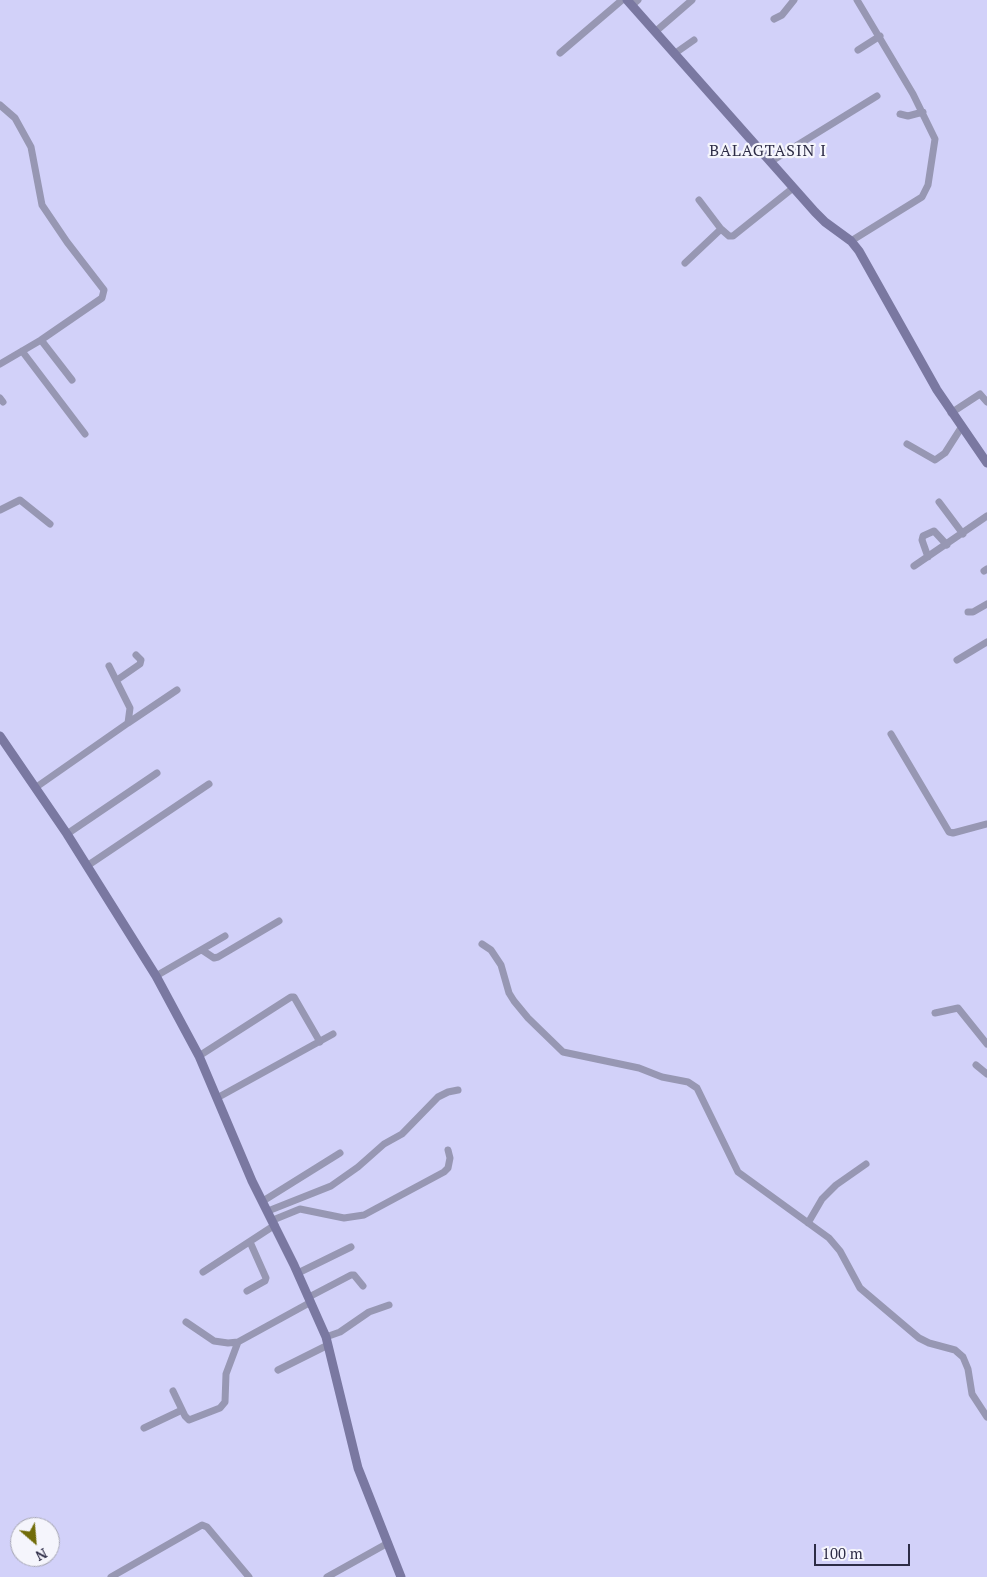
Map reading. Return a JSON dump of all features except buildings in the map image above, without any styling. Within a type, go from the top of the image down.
[{"type":"street","points":[[560,53],[622,0]]},
{"type":"street","points":[[655,32],[692,0]]},
{"type":"street","points":[[774,19],[782,15],[794,0]]},
{"type":"street","points":[[851,241],[916,202],[925,192],[936,139],[880,36],[857,0]]},
{"type":"street","points":[[632,2],[674,54],[793,188],[825,222],[851,241],[868,265],[951,413],[987,463]]},
{"type":"street","points":[[858,50],[880,36]]},
{"type":"street","points":[[674,54],[694,40]]},
{"type":"street","points":[[770,162],[877,96]]},
{"type":"street","points":[[0,105],[15,118],[31,147],[42,204],[67,242],[104,290],[102,298],[41,340],[0,364]]},
{"type":"street","points":[[900,114],[908,116],[923,112]]},
{"type":"street","points":[[699,200],[721,229],[730,236],[733,236],[793,188]]},
{"type":"street","points":[[684,262],[721,229]]},
{"type":"street","points":[[41,340],[72,380]]},
{"type":"street","points":[[22,351],[85,434]]},
{"type":"street","points":[[951,413],[980,394],[987,402]]},
{"type":"street","points":[[907,444],[935,460],[945,453],[961,428]]},
{"type":"street","points":[[0,510],[20,500],[50,524]]},
{"type":"street","points":[[939,502],[963,534]]},
{"type":"street","points":[[914,566],[987,516]]},
{"type":"street","points":[[928,557],[922,540],[923,536],[934,531],[946,545]]},
{"type":"street","points":[[968,612],[973,612],[987,604]]},
{"type":"street","points":[[957,660],[987,642]]},
{"type":"street","points":[[117,680],[140,664],[141,660],[136,655]]},
{"type":"street","points":[[109,666],[130,708],[128,723]]},
{"type":"street","points":[[35,788],[177,690]]},
{"type":"street","points":[[891,734],[949,832],[953,833],[987,824]]},
{"type":"street","points":[[0,736],[67,834],[156,976],[199,1056],[327,1341],[358,1468],[401,1577]]},
{"type":"street","points":[[67,834],[157,773]]},
{"type":"street","points":[[87,866],[210,784]]},
{"type":"street","points":[[202,950],[214,958],[218,957],[279,921]]},
{"type":"street","points":[[156,976],[226,936]]},
{"type":"street","points":[[482,944],[491,950],[501,965],[509,993],[514,1001],[557,1048],[570,1054],[639,1068],[662,1077],[693,1085],[738,1172],[835,1244],[860,1288],[919,1338],[929,1343],[955,1350],[963,1357],[968,1369],[972,1394],[987,1417]]},
{"type":"street","points":[[199,1056],[291,997],[294,998],[320,1042]]},
{"type":"street","points":[[934,1012],[958,1008],[987,1044]]},
{"type":"street","points":[[217,1098],[333,1034]]},
{"type":"street","points":[[976,1065],[987,1074]]},
{"type":"street","points":[[268,1211],[331,1186],[358,1167],[384,1144],[402,1134],[443,1094],[458,1090]]},
{"type":"street","points":[[204,1272],[250,1242],[274,1223],[300,1209],[344,1218],[364,1215],[444,1172],[448,1168],[450,1158],[448,1150]]},
{"type":"street","points":[[263,1201],[340,1153]]},
{"type":"street","points":[[808,1223],[822,1199],[836,1185],[866,1164]]},
{"type":"street","points":[[247,1291],[265,1281],[266,1278],[250,1242]]},
{"type":"street","points":[[298,1273],[351,1247]]},
{"type":"street","points":[[186,1322],[214,1340],[228,1343],[238,1342],[351,1275],[354,1275],[363,1286]]},
{"type":"street","points":[[278,1370],[327,1341],[369,1312],[389,1305]]},
{"type":"street","points":[[173,1391],[182,1410],[190,1420],[224,1405],[226,1374],[238,1342]]},
{"type":"street","points":[[144,1428],[182,1410]]},
{"type":"street","points":[[111,1577],[202,1525],[207,1527],[249,1577]]},
{"type":"street","points":[[327,1577],[388,1543]]},
{"type":"district","name":"BALAGTASIN I","points":[[768,151]]}]
